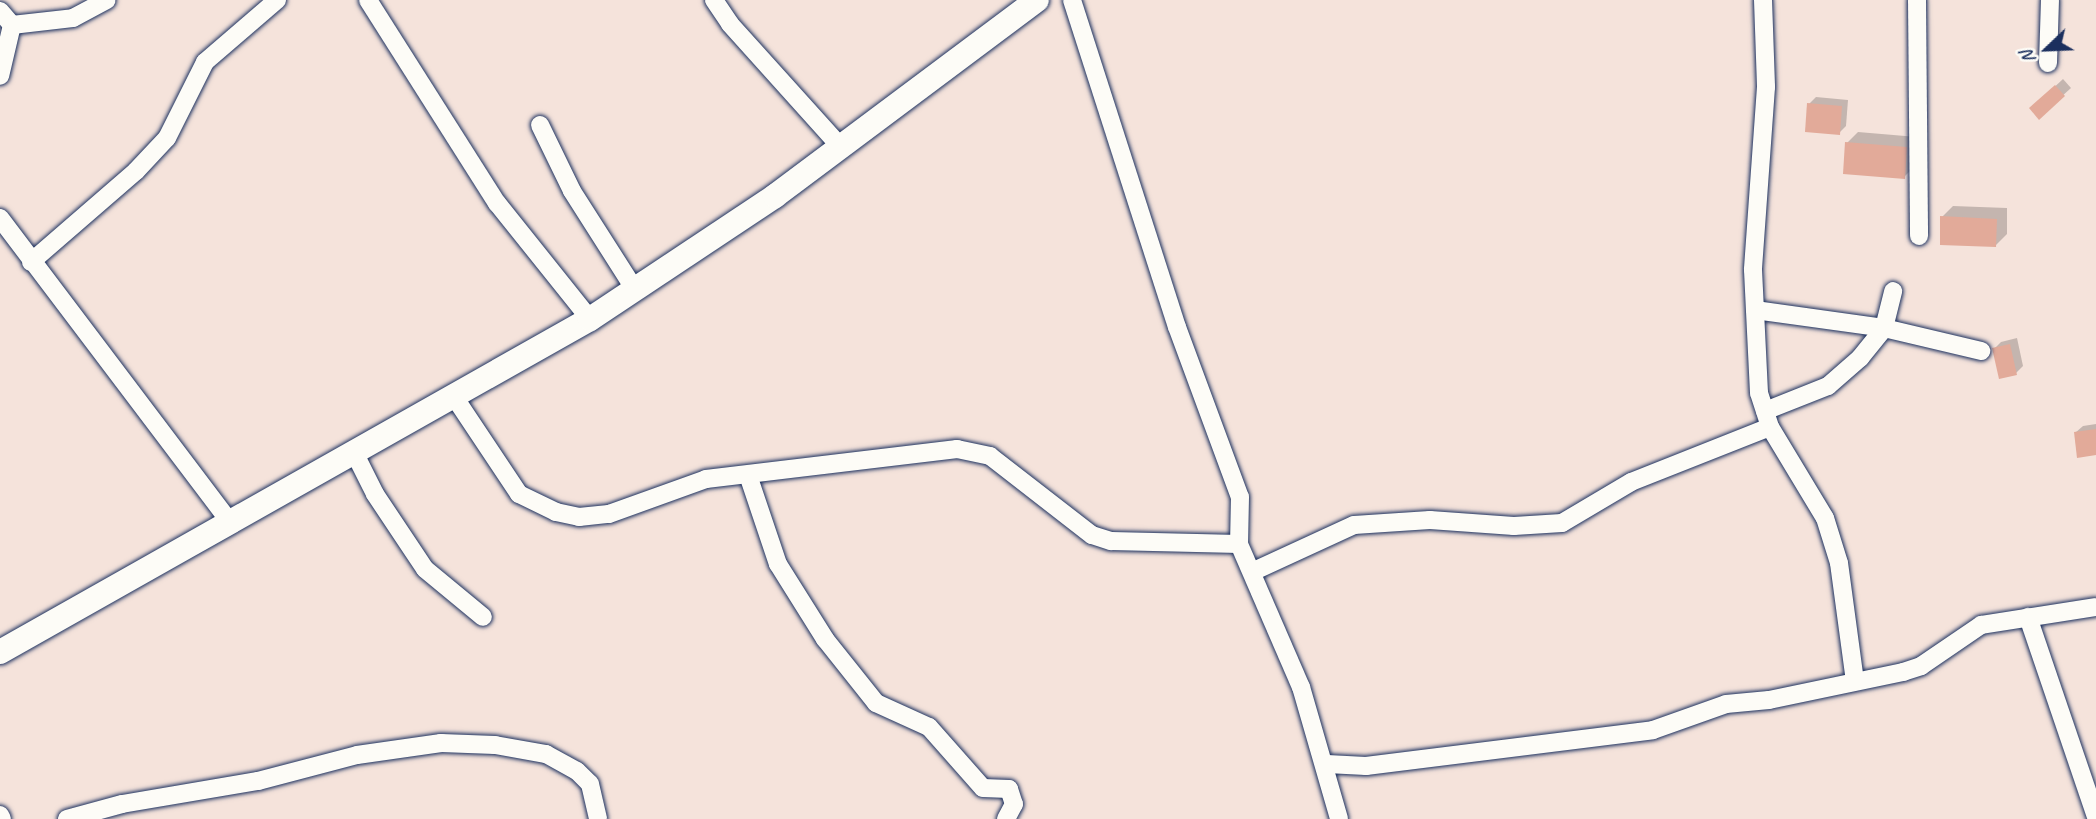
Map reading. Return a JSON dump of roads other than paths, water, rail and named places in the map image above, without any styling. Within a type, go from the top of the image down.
[{"type":"street","points":[[12,25],[73,18],[107,0]]},
{"type":"street","points":[[31,262],[136,171],[167,138],[205,62],[277,0]]},
{"type":"street","points":[[368,0],[497,203],[590,319]]},
{"type":"street","points":[[714,0],[730,24],[840,146]]},
{"type":"street","points":[[0,652],[353,450],[590,319],[775,196],[1037,0]]},
{"type":"street","points":[[1072,0],[1177,327],[1240,497],[1240,544],[1254,571],[1301,687],[1327,764],[1339,819]]},
{"type":"street","points":[[1763,0],[1766,87],[1753,270],[1756,367],[1767,419],[1825,518],[1839,563],[1855,681]]},
{"type":"street","points":[[1917,0],[1919,236]]},
{"type":"street","points":[[2048,63],[2050,0]]},
{"type":"street","points":[[0,11],[12,25]]},
{"type":"street","points":[[0,76],[12,25]]},
{"type":"street","points":[[540,125],[572,191],[635,290]]},
{"type":"street","points":[[0,218],[31,262],[143,402],[229,521]]},
{"type":"street","points":[[1254,571],[1354,525],[1430,520],[1514,526],[1562,523],[1631,482],[1767,419],[1828,386],[1884,328],[1893,291]]},
{"type":"street","points":[[1755,310],[1884,328],[1981,351]]},
{"type":"street","points":[[453,395],[519,494],[556,512],[579,517],[609,514],[706,479],[933,452],[977,451],[990,456],[1092,535],[1111,541],[1240,544]]},
{"type":"street","points":[[353,450],[409,547],[443,586],[482,617]]},
{"type":"street","points":[[748,475],[778,564],[825,639],[876,703],[929,727],[982,788],[1009,789],[1014,804],[1006,819]]},
{"type":"street","points":[[1327,764],[1366,766],[1653,730],[1726,704],[1769,700],[1921,666],[1980,625],[2096,607]]},
{"type":"street","points":[[2028,617],[2096,817]]},
{"type":"street","points":[[67,819],[122,804],[258,781],[357,755],[441,743],[495,745],[546,754],[577,771],[590,784],[598,819]]}]
